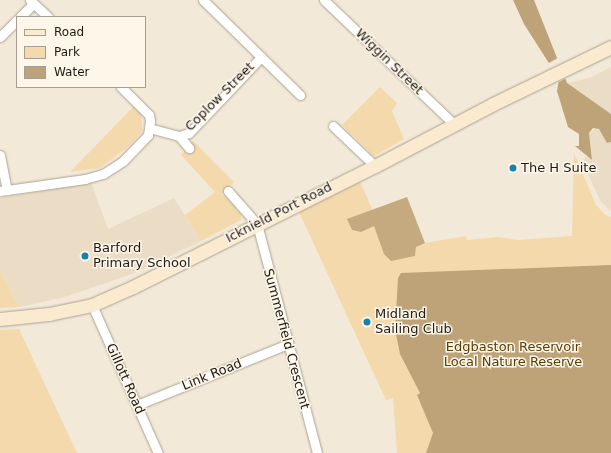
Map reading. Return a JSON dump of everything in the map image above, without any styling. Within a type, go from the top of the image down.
[{"type":"main road","name":"Icknield Port Road","points":[[0,319],[49,314],[92,305],[133,287],[375,166],[548,76],[611,47]]},
{"type":"street","points":[[203,0],[300,95]]},
{"type":"street","name":"Wiggin Street","points":[[324,0],[455,125]]},
{"type":"street","points":[[21,16],[32,2],[47,16]]},
{"type":"street","points":[[0,37],[16,21]]},
{"type":"street","name":"Coplow Street","points":[[149,128],[179,136],[189,133],[261,57]]},
{"type":"street","points":[[0,155],[4,191],[85,179],[103,174],[123,161],[148,135],[149,115],[122,88]]},
{"type":"street","points":[[333,126],[375,166]]},
{"type":"street","name":"Coplow Street","points":[[179,136],[189,148]]},
{"type":"street","points":[[228,191],[257,224]]},
{"type":"street","name":"Summerfield Crescent","points":[[257,224],[317,453]]},
{"type":"street","name":"Gillott Road","points":[[92,305],[158,453]]},
{"type":"street","name":"Link Road","points":[[137,405],[288,344]]},
{"type":"shaded area","points":[[611,67],[611,114],[567,83],[589,78]]},
{"type":"shaded area","points":[[596,128],[604,134],[607,143],[611,142],[611,211],[601,202],[582,162],[587,156],[592,160],[589,133]]},
{"type":"shaded area","name":"Barford Primary School","points":[[91,183],[108,229],[174,198],[201,241],[135,273],[65,297],[19,307],[0,271],[0,198]]},
{"type":"shaded area","points":[[407,197],[425,243],[416,247],[415,256],[391,261],[384,254],[374,226],[361,232],[352,230],[347,219]]},
{"type":"green space","points":[[380,87],[397,103],[392,111],[404,139],[374,156],[342,125]]},
{"type":"green space","points":[[134,106],[141,114],[142,132],[129,146],[100,168],[70,172]]},
{"type":"green space","points":[[193,141],[234,182],[221,195],[225,196],[241,214],[241,220],[201,241],[185,215],[215,192],[181,155]]},
{"type":"green space","name":"Edgbaston Reservoir Local Nature Reserve","points":[[574,153],[596,205],[605,215],[611,217],[611,453],[397,453],[393,398],[386,400],[299,212],[360,181],[373,211],[402,199],[416,254],[416,247],[425,243],[466,236],[467,240],[498,237],[518,240],[572,236]]},
{"type":"green space","points":[[0,271],[19,307],[0,308]]},
{"type":"green space","points":[[19,329],[77,453],[0,453],[0,330]]},
{"type":"water","points":[[513,0],[534,0],[567,83],[611,114],[611,142],[607,143],[599,129],[593,128],[589,133],[592,160],[575,146],[579,146],[579,134],[568,127],[557,91],[559,79],[524,24]]},
{"type":"water","name":"Edgbaston Reservoir Local Nature Reserve","points":[[611,265],[611,453],[426,453],[433,433],[417,395],[420,393],[400,354],[395,329],[398,278],[401,273]]},
{"type":"pier","points":[[558,58],[568,77],[557,83],[547,64]]},
{"type":"place","name":"The H Suite","points":[[513,168]]},
{"type":"place","name":"Barford Primary School","points":[[85,256]]},
{"type":"place","name":"Midland Sailing Club","points":[[367,322]]}]
